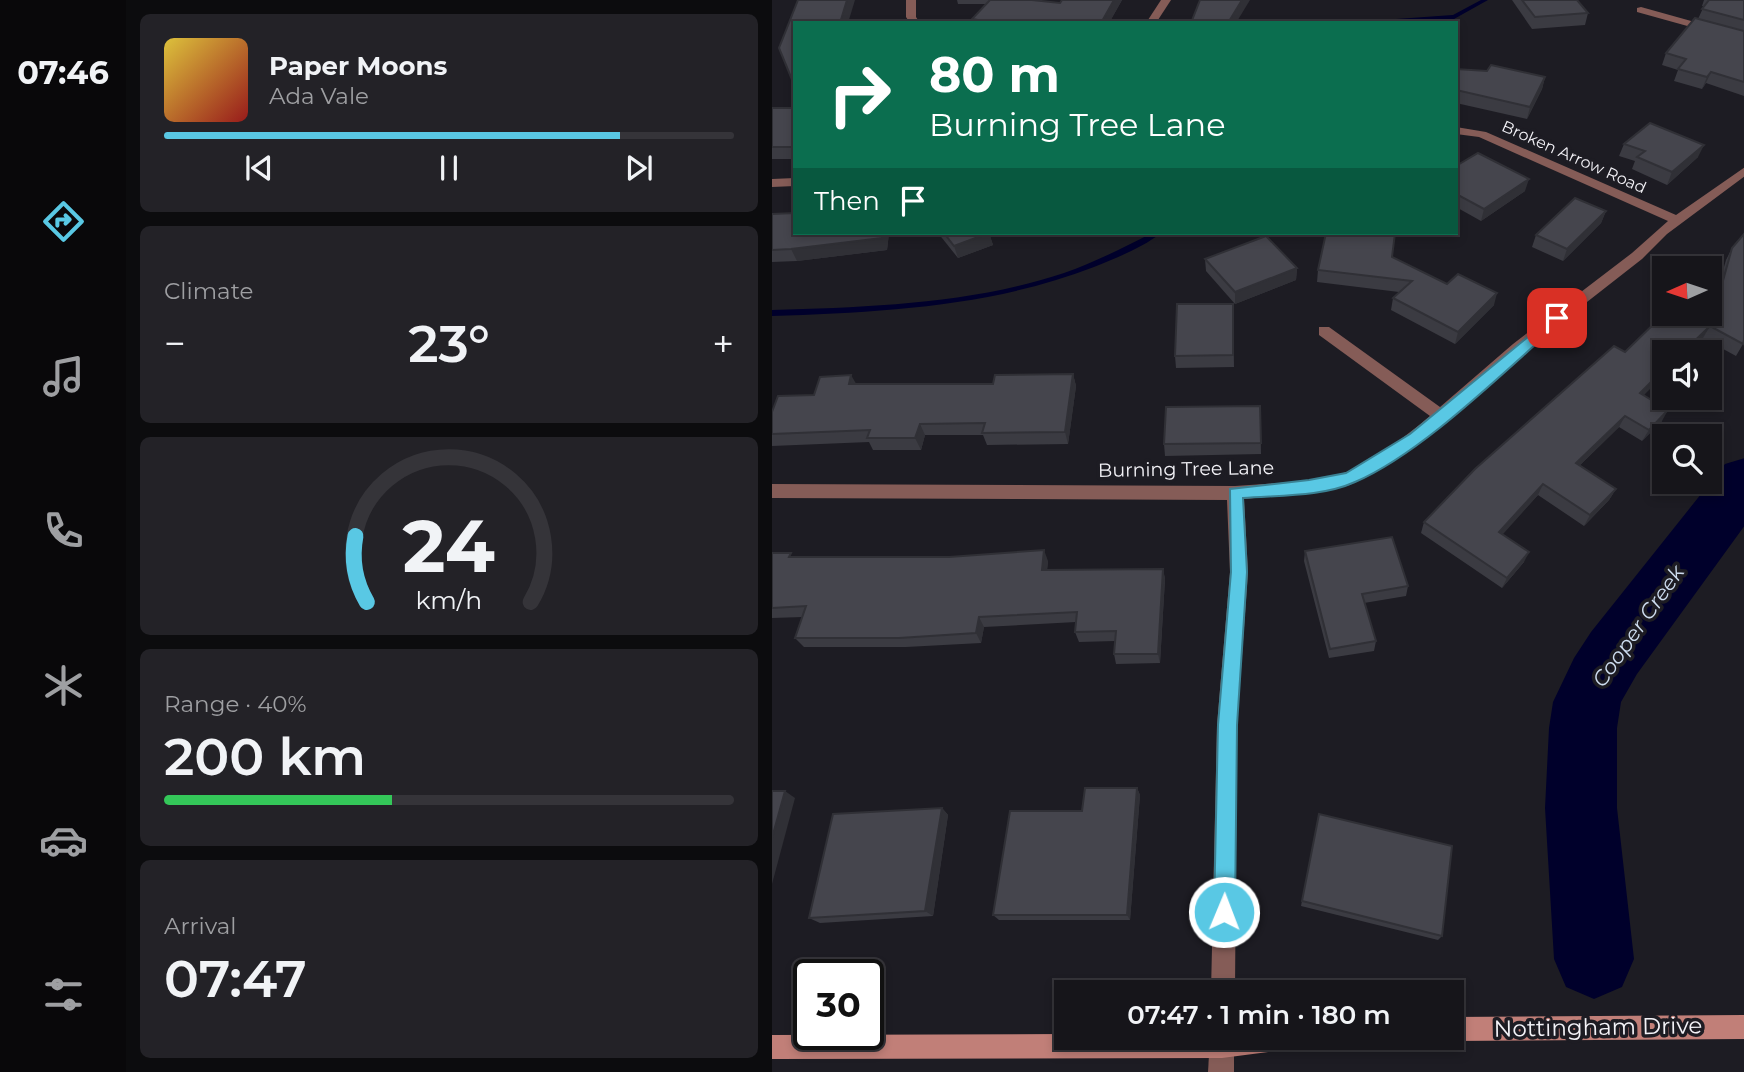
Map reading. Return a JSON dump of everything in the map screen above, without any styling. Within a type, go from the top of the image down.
[{"type":"street","points":[[911,0],[911,17],[914,21]]},
{"type":"street","points":[[1152,21],[1166,0]]},
{"type":"street","points":[[1641,10],[1744,39]]},
{"type":"street","name":"Broken Arrow Road","points":[[1458,130],[1482,134],[1677,220]]},
{"type":"street","name":"Burning Tree Lane","points":[[772,491],[1235,493],[1309,486],[1350,478],[1415,438],[1518,348],[1637,256],[1677,220],[1744,170]]},
{"type":"street","points":[[772,183],[793,182]]},
{"type":"street","points":[[1324,331],[1440,415]]},
{"type":"street","points":[[1223,980],[1227,725],[1239,572],[1235,493]]},
{"type":"street","name":"Nottingham Drive","points":[[1464,1029],[1744,1027]]},
{"type":"street","points":[[772,1047],[1054,1044]]},
{"type":"street","points":[[1221,1072],[1222,1050]]},
{"type":"building","points":[[798,0],[847,0],[841,21],[793,21],[793,82],[779,48]]},
{"type":"building","points":[[990,0],[1060,3],[1062,0],[1114,0],[1102,21],[972,19]]},
{"type":"building","points":[[1200,0],[1242,0],[1229,21],[1192,21]]},
{"type":"building","points":[[1522,0],[1577,0],[1588,13],[1535,17]]},
{"type":"building","points":[[1709,0],[1744,0],[1744,20],[1702,9]]},
{"type":"building","points":[[1695,18],[1744,31],[1744,82],[1711,72],[1707,77],[1678,69],[1686,59],[1666,53]]},
{"type":"building","points":[[1491,65],[1545,77],[1530,107],[1458,90],[1458,69],[1487,71]]},
{"type":"building","points":[[772,108],[793,108],[793,147],[772,147]]},
{"type":"building","points":[[1650,123],[1704,145],[1672,172],[1637,157],[1645,151],[1624,144]]},
{"type":"building","points":[[1478,153],[1529,179],[1484,209],[1458,195],[1458,165]]},
{"type":"building","points":[[1575,198],[1606,211],[1567,249],[1536,235]]},
{"type":"building","points":[[793,213],[793,235],[882,235],[882,238],[772,250],[772,214]]},
{"type":"building","points":[[1744,234],[1743,344],[1710,326],[1722,326],[1722,284],[1732,248]]},
{"type":"building","points":[[946,235],[984,235],[954,246]]},
{"type":"building","points":[[1326,235],[1395,235],[1392,257],[1447,284],[1458,274],[1497,293],[1458,332],[1393,298],[1412,281],[1318,270]]},
{"type":"building","points":[[1266,236],[1297,268],[1235,292],[1205,259]]},
{"type":"building","points":[[1177,304],[1233,304],[1233,355],[1175,356]]},
{"type":"building","points":[[1652,326],[1710,326],[1695,340],[1652,340],[1652,381],[1640,393],[1652,400],[1652,410],[1668,410],[1649,430],[1625,416],[1576,463],[1616,489],[1590,515],[1543,484],[1499,532],[1529,552],[1507,578],[1424,522],[1475,469],[1614,346],[1625,352]]},
{"type":"building","points":[[1073,374],[1065,432],[982,433],[985,423],[920,424],[915,438],[867,438],[870,430],[772,434],[772,412],[778,396],[814,395],[820,377],[851,375],[849,384],[993,384],[995,375]]},
{"type":"building","points":[[1260,406],[1261,443],[1164,444],[1166,407]]},
{"type":"building","points":[[1392,537],[1408,586],[1362,594],[1376,641],[1330,649],[1305,551]]},
{"type":"building","points":[[1044,550],[1042,570],[1163,569],[1158,654],[1114,654],[1116,631],[1075,632],[1077,612],[979,617],[976,633],[899,638],[795,638],[806,606],[772,608],[772,553],[791,553],[789,557],[949,557]]},
{"type":"building","points":[[1085,788],[1137,788],[1127,915],[993,915],[1010,811],[1082,811]]},
{"type":"building","points":[[772,791],[785,791],[772,838]]},
{"type":"building","points":[[942,808],[925,911],[809,918],[833,814]]},
{"type":"building","points":[[1319,814],[1452,846],[1442,936],[1302,901]]},
{"type":"waterway","points":[[1397,21],[1454,17],[1485,0]]},
{"type":"waterway","points":[[772,313],[921,305],[1020,288],[1113,256],[1153,235]]},
{"type":"waterway","name":"Cooper Creek","points":[[1594,959],[1581,808],[1583,728],[1587,702],[1597,679],[1614,653],[1745,480]]},
{"type":"route","points":[[1224,912],[1227,725],[1239,572],[1235,493],[1309,486],[1350,478],[1415,438],[1518,348],[1557,318]]}]
